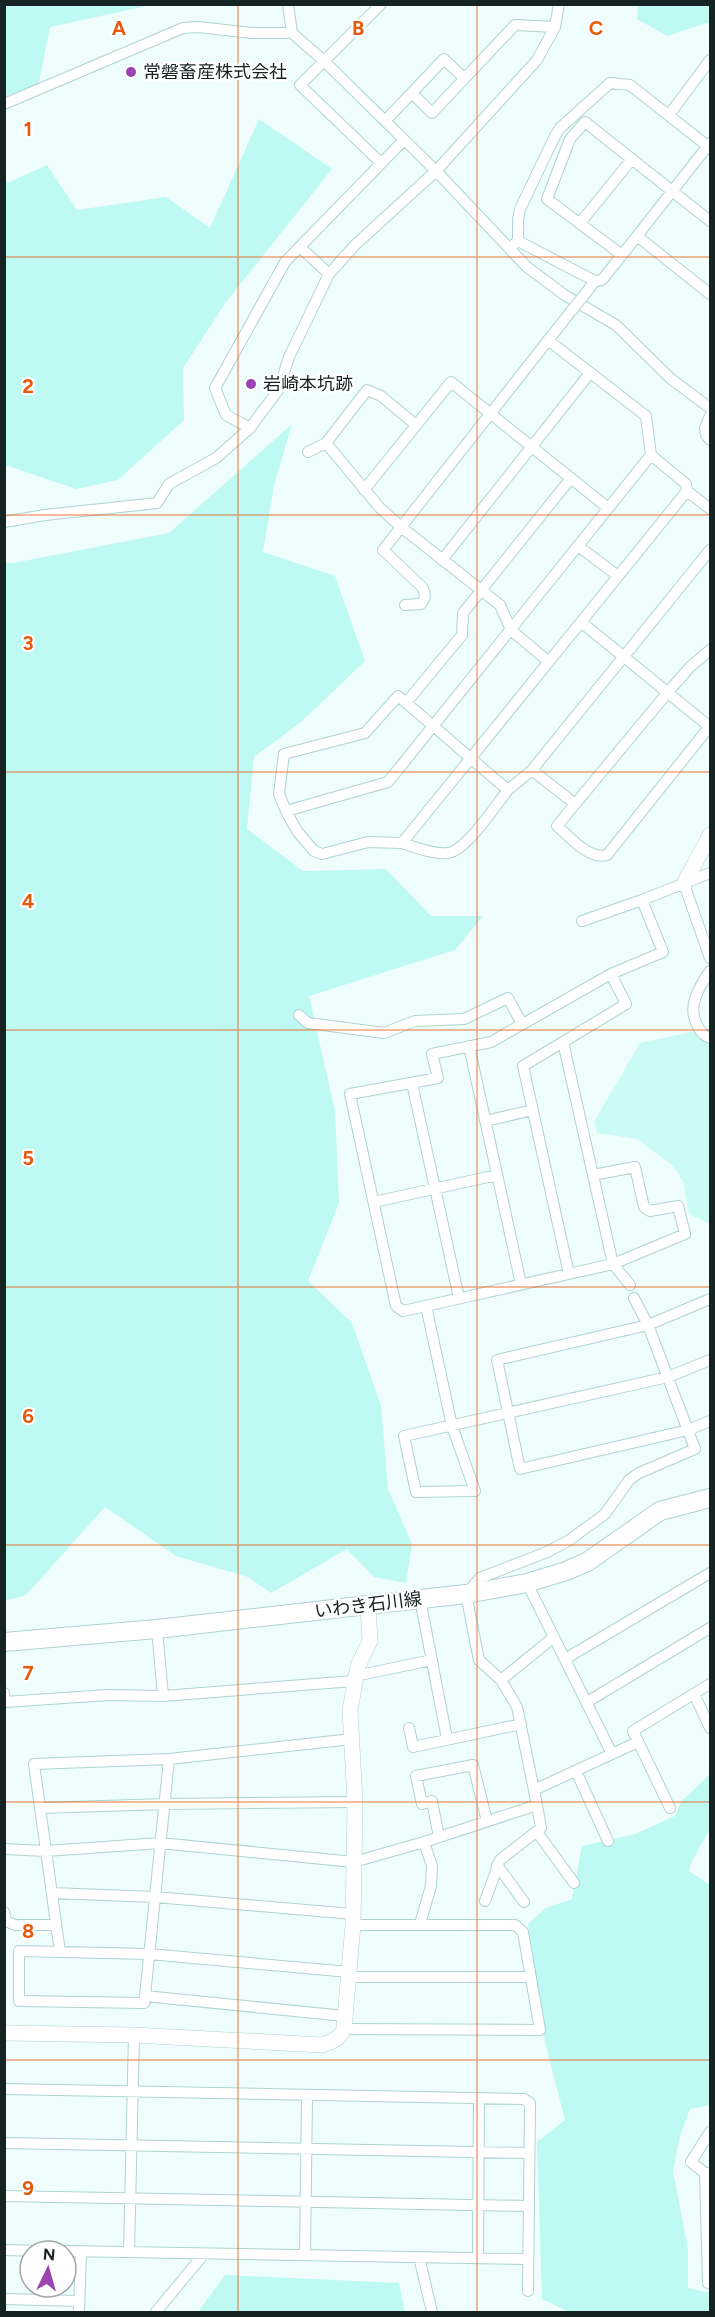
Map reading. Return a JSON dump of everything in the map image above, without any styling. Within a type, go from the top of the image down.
[{"type":"main road","name":"いわき石川線","points":[[4,1642],[156,1629],[466,1594],[527,1583],[587,1562],[660,1511],[710,1499]]},
{"type":"street","points":[[288,4],[292,33],[324,61],[436,171],[527,267],[559,291],[616,324],[670,378],[711,408]]},
{"type":"street","points":[[381,4],[300,85],[381,163]]},
{"type":"street","points":[[4,522],[45,515],[157,503],[170,484],[216,458],[250,428],[279,389],[289,357],[329,274],[355,245],[436,171],[537,60],[559,4]]},
{"type":"street","points":[[412,93],[432,112],[515,25],[550,27]]},
{"type":"street","points":[[4,104],[183,28],[198,27],[252,33],[292,33]]},
{"type":"street","points":[[385,121],[444,59],[464,78]]},
{"type":"street","points":[[669,115],[711,60]]},
{"type":"street","points":[[405,605],[421,604],[425,599],[425,593],[422,587],[383,550],[572,310],[595,282],[602,280],[710,146],[630,85],[610,83],[560,128],[555,136],[520,209],[518,241]]},
{"type":"street","points":[[622,255],[547,199],[570,139],[585,122],[711,221]]},
{"type":"street","points":[[250,428],[226,415],[215,388],[285,262],[404,140]]},
{"type":"street","points":[[580,223],[632,159]]},
{"type":"street","points":[[637,236],[711,294]]},
{"type":"street","points":[[508,248],[518,241]]},
{"type":"street","points":[[518,241],[595,282]]},
{"type":"street","points":[[300,247],[329,274]]},
{"type":"street","points":[[549,340],[646,416],[651,455],[686,484],[687,491],[711,509]]},
{"type":"street","points":[[442,560],[590,373]]},
{"type":"street","points":[[364,490],[451,382],[608,508]]},
{"type":"street","points":[[308,452],[326,443],[367,390],[381,396],[416,425]]},
{"type":"street","points":[[711,416],[705,428],[706,435],[711,440]]},
{"type":"street","points":[[326,443],[364,490],[401,527],[500,605],[510,630],[549,662]]},
{"type":"street","points":[[286,810],[388,782],[651,455]]},
{"type":"street","points":[[406,704],[462,635],[464,613],[571,478]]},
{"type":"street","points":[[402,843],[687,491]]},
{"type":"street","points":[[578,546],[618,576]]},
{"type":"street","points":[[508,790],[398,696],[365,733],[284,754],[279,794],[297,831],[314,851],[322,854],[368,842],[402,843],[445,854],[454,852],[466,842],[508,790],[532,770],[711,550]]},
{"type":"street","points":[[581,622],[624,657],[668,692],[710,726],[607,855],[599,857],[591,854],[557,826],[668,692],[690,667],[711,651]]},
{"type":"street","points":[[532,770],[575,804]]},
{"type":"street","points":[[711,835],[684,884],[711,958]]},
{"type":"street","points":[[582,921],[711,873]]},
{"type":"street","points":[[593,1175],[635,1167],[644,1207],[650,1211],[678,1206],[686,1234],[613,1264],[403,1311],[396,1306],[350,1094],[438,1078],[432,1054],[491,1042],[611,974],[663,952],[642,900]]},
{"type":"street","points":[[711,971],[696,996],[692,1016],[702,1034],[711,1038]]},
{"type":"street","points":[[569,1274],[523,1066],[626,1004],[611,974]]},
{"type":"street","points":[[299,1015],[308,1023],[384,1033],[416,1021],[464,1019],[508,998],[522,1024]]},
{"type":"street","points":[[563,1042],[613,1264],[630,1285]]},
{"type":"street","points":[[469,1047],[521,1284]]},
{"type":"street","points":[[412,1083],[459,1298]]},
{"type":"street","points":[[485,1121],[533,1110]]},
{"type":"street","points":[[374,1202],[497,1175]]},
{"type":"street","points":[[485,1901],[500,1860],[541,1828],[536,1790],[517,1707],[501,1680],[479,1660],[466,1594],[480,1578],[547,1552],[568,1541],[605,1514],[629,1480],[639,1473],[695,1449],[648,1325],[634,1298]]},
{"type":"street","points":[[711,1299],[648,1325],[497,1360],[520,1469],[688,1430],[711,1421]]},
{"type":"street","points":[[426,1306],[452,1426],[475,1491],[416,1492],[404,1436],[452,1426],[508,1412],[668,1377],[711,1360]]},
{"type":"street","points":[[566,1659],[711,1573]]},
{"type":"street","points":[[527,1583],[612,1754]]},
{"type":"street","points":[[420,1599],[447,1739]]},
{"type":"street","points":[[4,2033],[134,2036],[322,2045],[332,2042],[342,2034],[353,1920],[355,1802],[350,1710],[361,1657],[370,1641],[368,1605]]},
{"type":"street","points":[[156,1629],[163,1696]]},
{"type":"street","points":[[587,1702],[711,1629]]},
{"type":"street","points":[[501,1680],[554,1637]]},
{"type":"street","points":[[4,1692],[5,1702],[108,1695],[163,1696],[355,1678],[432,1660]]},
{"type":"street","points":[[670,1808],[633,1731],[711,1684]]},
{"type":"street","points":[[694,1694],[711,1728]]},
{"type":"street","points":[[409,1728],[413,1747],[521,1724]]},
{"type":"street","points":[[60,1952],[34,1764],[169,1759],[352,1739]]},
{"type":"street","points":[[536,1790],[638,1742]]},
{"type":"street","points":[[169,1759],[165,1804],[160,1843],[155,1897],[149,1953],[145,1996],[144,2003],[19,2001],[19,1951],[149,1953],[349,1974],[531,1977]]},
{"type":"street","points":[[439,1837],[432,1802],[422,1804],[416,1776],[473,1765],[487,1821]]},
{"type":"street","points":[[576,1771],[608,1841]]},
{"type":"street","points":[[40,1808],[355,1802]]},
{"type":"street","points":[[4,1849],[46,1851],[160,1843],[354,1862],[537,1805]]},
{"type":"street","points":[[537,1832],[574,1883]]},
{"type":"street","points":[[420,1924],[431,1886],[432,1866],[424,1842]]},
{"type":"street","points":[[497,1865],[524,1902]]},
{"type":"street","points":[[52,1893],[155,1897],[353,1920],[420,1924],[514,1924],[523,1932],[540,2030],[344,2022],[145,1996]]},
{"type":"street","points":[[4,1912],[6,1921],[15,1925],[56,1925]]},
{"type":"street","points":[[129,2252],[134,2036]]},
{"type":"street","points":[[4,2090],[524,2099],[530,2103],[528,2291]]},
{"type":"street","points":[[305,2255],[307,2095]]},
{"type":"street","points":[[478,2258],[479,2098]]},
{"type":"street","points":[[711,2132],[691,2162],[708,2173],[708,2283],[711,2283]]},
{"type":"street","points":[[4,2143],[528,2153]]},
{"type":"street","points":[[4,2196],[528,2206]]},
{"type":"street","points":[[78,2252],[528,2259]]},
{"type":"street","points":[[4,2299],[79,2307],[81,2252]]},
{"type":"street","points":[[156,2313],[204,2254]]},
{"type":"street","points":[[419,2257],[432,2313]]},
{"type":"shaded area","points":[[5,5],[151,5],[50,27],[38,87],[5,96]]},
{"type":"shaded area","points":[[638,5],[710,5],[710,24],[706,23],[667,36],[637,19]]},
{"type":"shaded area","points":[[259,119],[332,169],[226,302],[183,368],[184,420],[118,480],[76,489],[5,465],[5,184],[47,165],[77,210],[166,197],[210,228]]},
{"type":"shaded area","points":[[292,424],[274,485],[263,552],[335,576],[365,661],[301,722],[254,757],[247,829],[303,871],[386,869],[431,916],[483,916],[455,950],[309,996],[335,1111],[339,1203],[308,1281],[352,1323],[381,1406],[388,1489],[412,1544],[406,1583],[374,1577],[347,1549],[271,1593],[248,1577],[176,1556],[105,1507],[26,1595],[5,1601],[4,563],[169,533]]},
{"type":"shaded area","points":[[710,1028],[710,1224],[689,1214],[683,1181],[672,1165],[637,1139],[597,1133],[594,1122],[640,1043]]},
{"type":"shaded area","points":[[710,1774],[710,1829],[689,1871],[710,1885],[710,2105],[690,2109],[680,2136],[673,2171],[688,2249],[688,2288],[710,2293],[710,2312],[569,2312],[542,2299],[537,2142],[565,2120],[545,2042],[528,1924],[546,1908],[572,1899],[582,1846],[635,1834],[675,1816],[681,1802]]},
{"type":"shaded area","points":[[225,2275],[399,2283],[405,2312],[198,2312]]},
{"type":"place","name":"常磐畜産株式会社","points":[[131,72]]},
{"type":"place","name":"岩崎本坑跡","points":[[251,384]]}]
